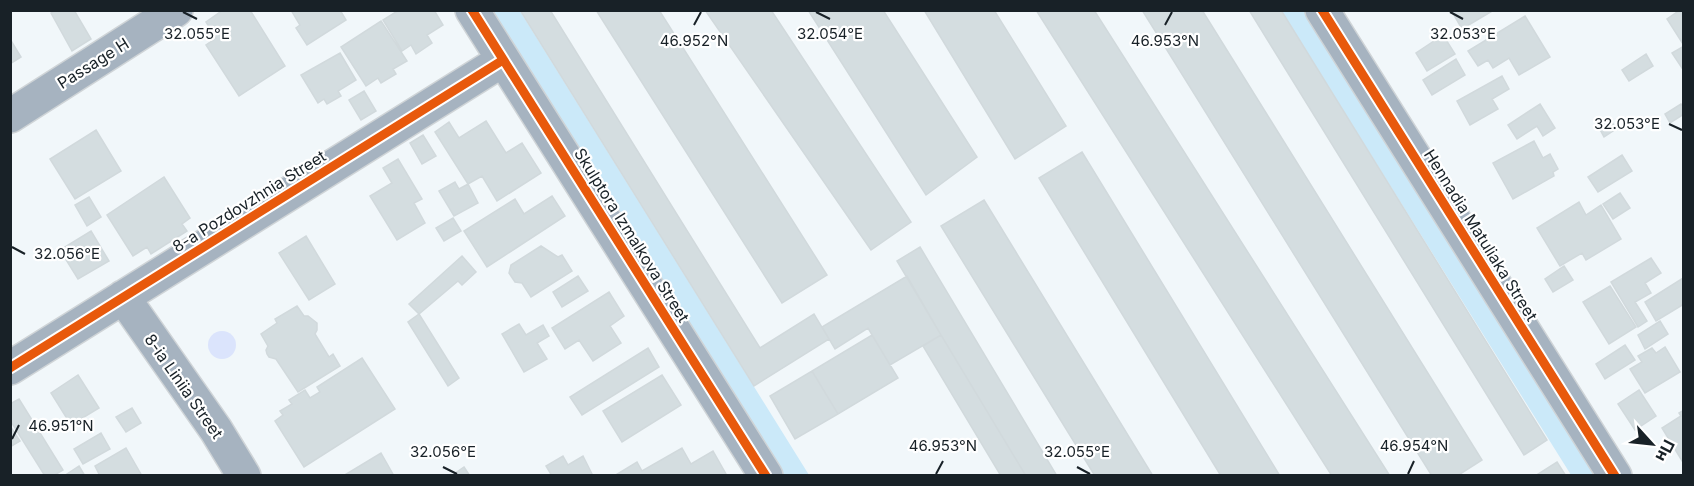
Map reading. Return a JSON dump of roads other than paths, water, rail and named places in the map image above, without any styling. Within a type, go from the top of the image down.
[{"type":"street","name":"Passage H","points":[[10,116],[176,10]]},
{"type":"street","name":"Skulptora Izmalkova Street","points":[[472,10],[766,476]]},
{"type":"street","name":"Hennadia Matuliaka Street","points":[[1322,10],[1615,476]]},
{"type":"street","name":"8-a Pozdovzhnia Street","points":[[10,368],[503,60]]},
{"type":"street","name":"8-ia Liniia Street","points":[[123,297],[216,430],[244,476]]}]
